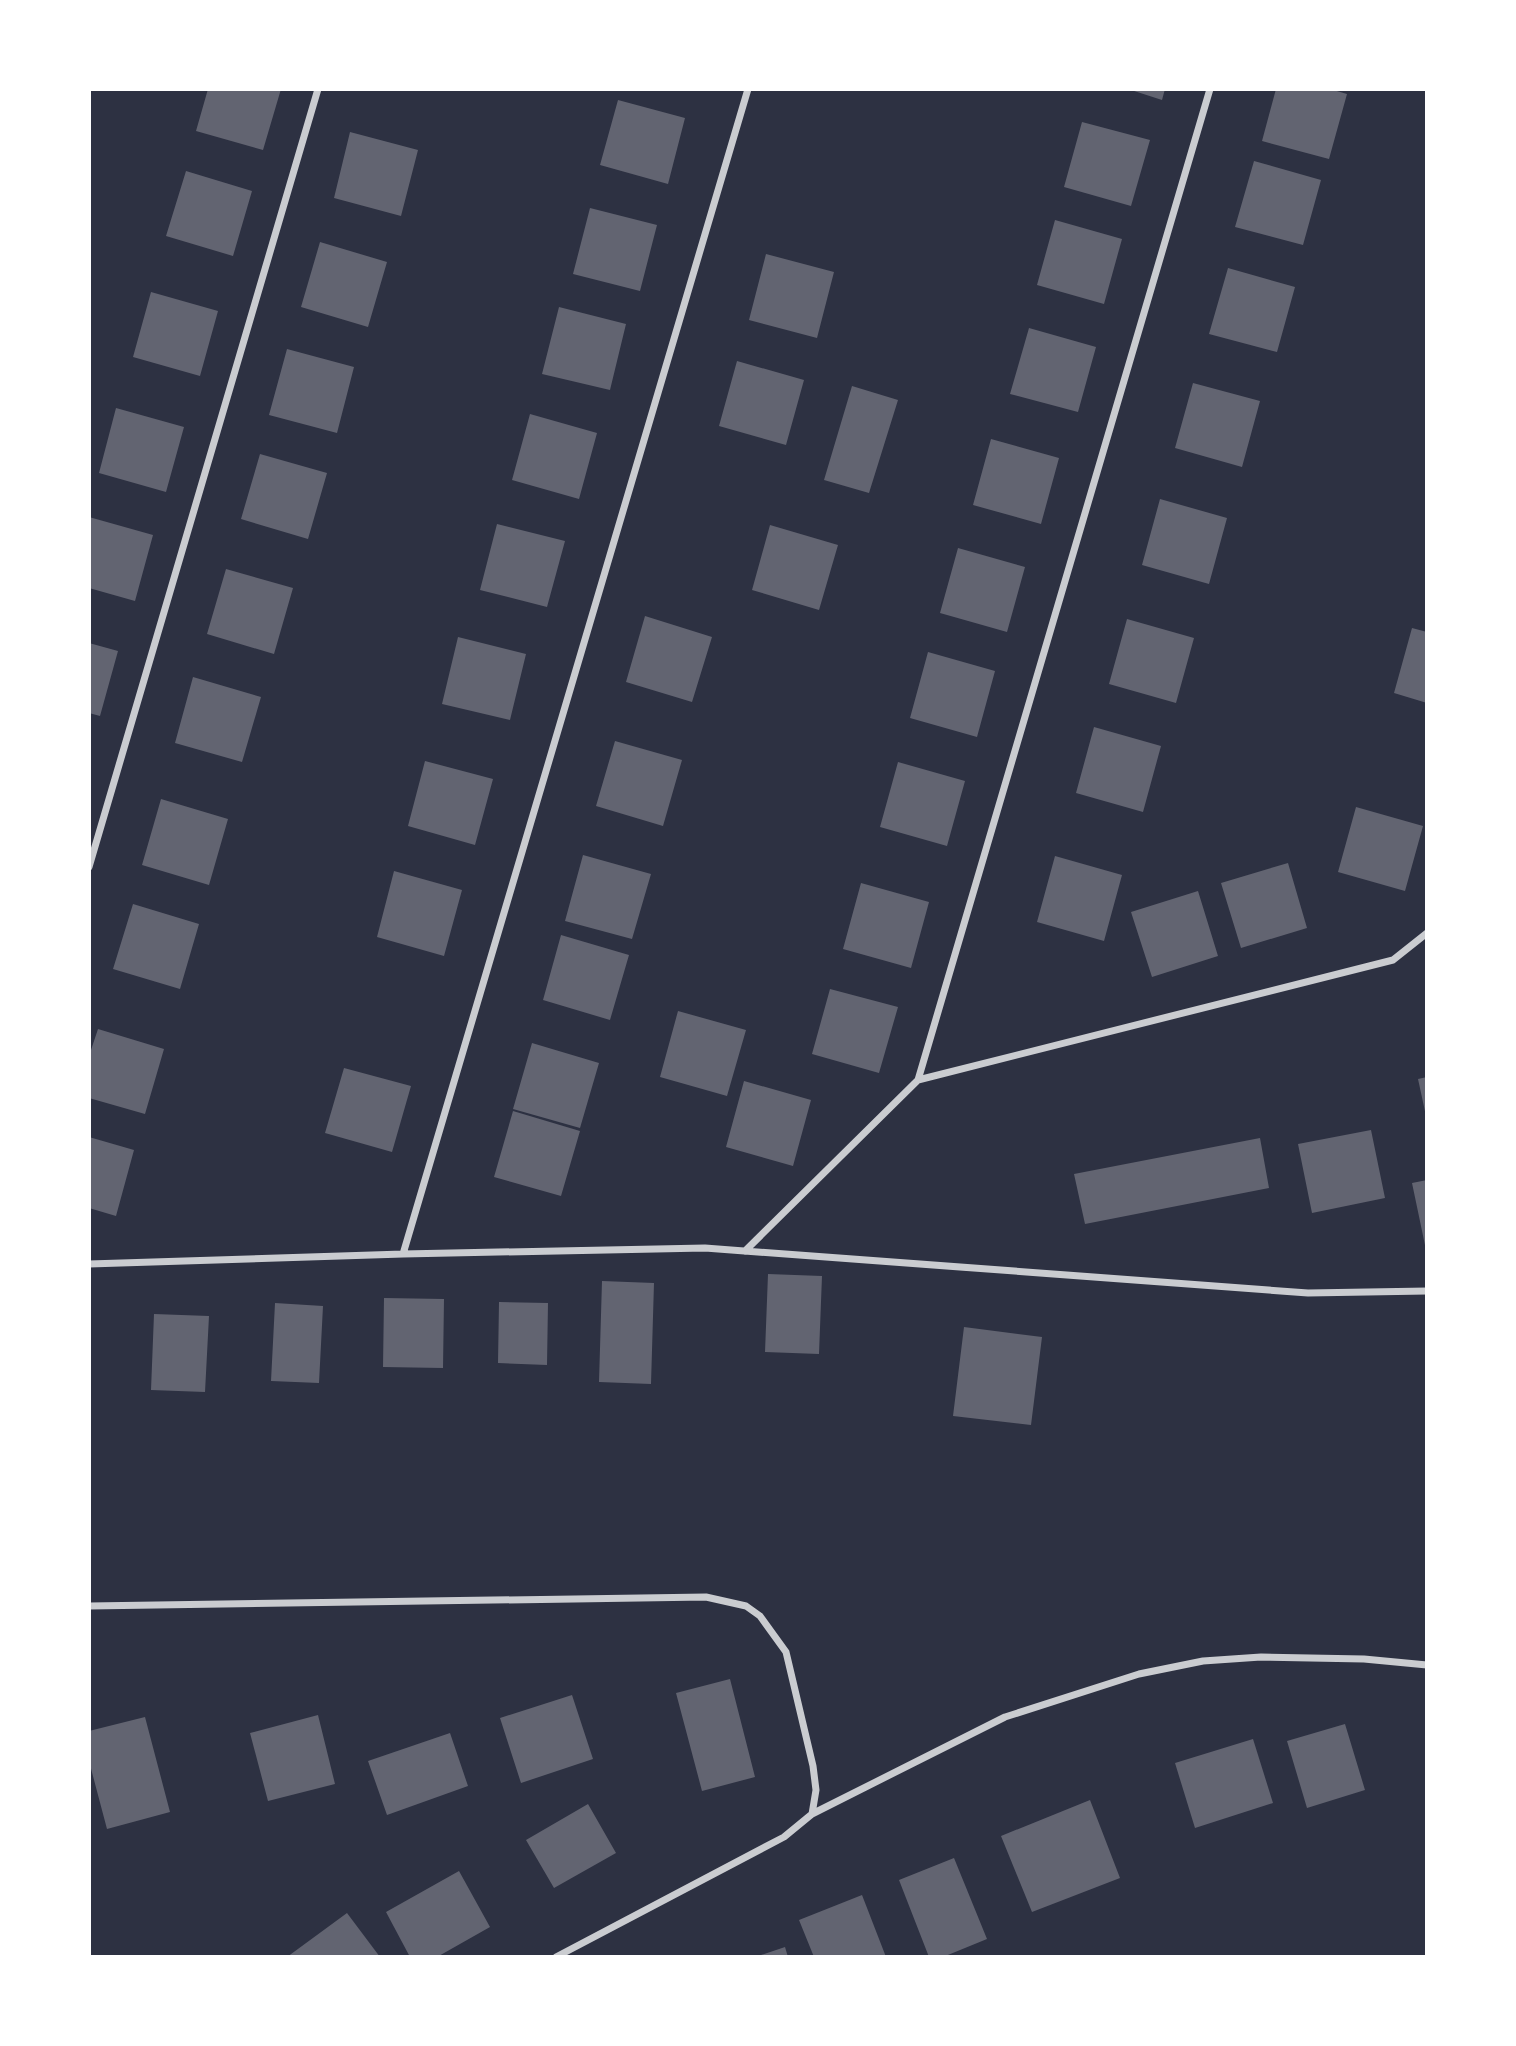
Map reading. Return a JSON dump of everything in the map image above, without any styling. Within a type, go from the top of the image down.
[{"type":"street","points":[[89,867],[317,89]]},
{"type":"street","points":[[403,1254],[748,89]]},
{"type":"street","points":[[745,1251],[918,1080],[1210,89]]},
{"type":"street","points":[[918,1080],[1393,960],[1427,933]]},
{"type":"street","points":[[89,1264],[705,1248],[1308,1293],[1427,1291]]},
{"type":"street","points":[[89,1606],[706,1597],[746,1606],[760,1616],[786,1652],[813,1766],[816,1790],[812,1814]]},
{"type":"street","points":[[556,1957],[784,1837],[812,1814],[1005,1717],[1139,1674],[1203,1661],[1261,1657],[1364,1659],[1427,1665]]},
{"type":"building","points":[[208,89],[281,89],[263,150],[196,131]]},
{"type":"building","points":[[1128,89],[1165,89],[1162,100]]},
{"type":"building","points":[[1276,89],[1330,89],[1347,94],[1329,159],[1262,141]]},
{"type":"building","points":[[618,100],[685,118],[668,184],[600,165]]},
{"type":"building","points":[[1082,122],[1150,140],[1131,206],[1064,187]]},
{"type":"building","points":[[350,132],[418,150],[401,216],[334,198]]},
{"type":"building","points":[[1254,161],[1321,180],[1303,245],[1235,227]]},
{"type":"building","points":[[186,171],[252,191],[233,256],[166,236]]},
{"type":"building","points":[[590,208],[657,225],[640,291],[573,274]]},
{"type":"building","points":[[1055,220],[1122,239],[1104,304],[1037,285]]},
{"type":"building","points":[[320,242],[387,262],[368,327],[301,307]]},
{"type":"building","points":[[766,254],[834,272],[817,338],[749,320]]},
{"type":"building","points":[[1228,268],[1295,287],[1277,352],[1209,334]]},
{"type":"building","points":[[151,292],[218,311],[200,376],[133,357]]},
{"type":"building","points":[[559,307],[626,324],[610,390],[542,374]]},
{"type":"building","points":[[1029,328],[1096,347],[1078,412],[1010,394]]},
{"type":"building","points":[[287,349],[354,367],[337,433],[269,415]]},
{"type":"building","points":[[737,361],[804,380],[786,445],[719,426]]},
{"type":"building","points":[[1193,383],[1260,401],[1242,467],[1175,448]]},
{"type":"building","points":[[852,386],[898,400],[869,493],[824,480]]},
{"type":"building","points":[[116,408],[184,427],[166,492],[99,473]]},
{"type":"building","points":[[530,414],[597,433],[579,499],[512,480]]},
{"type":"building","points":[[991,439],[1059,458],[1041,524],[973,505]]},
{"type":"building","points":[[260,454],[327,473],[308,539],[241,519]]},
{"type":"building","points":[[1160,499],[1227,518],[1209,584],[1142,565]]},
{"type":"building","points":[[89,517],[153,535],[135,601],[89,588]]},
{"type":"building","points":[[497,524],[565,541],[547,607],[480,590]]},
{"type":"building","points":[[770,525],[838,545],[819,610],[752,590]]},
{"type":"building","points":[[958,548],[1025,567],[1007,632],[940,613]]},
{"type":"building","points":[[226,569],[293,588],[274,654],[207,634]]},
{"type":"building","points":[[645,616],[712,637],[692,702],[626,682]]},
{"type":"building","points":[[1127,619],[1194,638],[1176,703],[1109,684]]},
{"type":"building","points":[[1412,628],[1427,632],[1427,703],[1394,693]]},
{"type":"building","points":[[458,637],[526,654],[510,720],[442,704]]},
{"type":"building","points":[[89,643],[118,651],[100,716],[89,713]]},
{"type":"building","points":[[928,652],[995,671],[977,737],[910,718]]},
{"type":"building","points":[[193,677],[261,697],[242,762],[175,743]]},
{"type":"building","points":[[1094,727],[1161,746],[1143,812],[1076,793]]},
{"type":"building","points":[[615,741],[682,760],[663,826],[596,806]]},
{"type":"building","points":[[425,761],[493,779],[475,845],[408,826]]},
{"type":"building","points":[[898,762],[965,781],[947,846],[880,827]]},
{"type":"building","points":[[161,799],[228,819],[209,885],[142,865]]},
{"type":"building","points":[[1356,807],[1423,826],[1405,891],[1338,872]]},
{"type":"building","points":[[583,855],[651,874],[632,939],[565,921]]},
{"type":"building","points":[[1055,856],[1122,875],[1104,941],[1037,922]]},
{"type":"building","points":[[1288,863],[1307,928],[1241,948],[1221,883]]},
{"type":"building","points":[[394,871],[462,890],[444,956],[377,937]]},
{"type":"building","points":[[861,883],[929,902],[911,968],[843,949]]},
{"type":"building","points":[[1198,891],[1218,956],[1152,977],[1131,912]]},
{"type":"building","points":[[133,904],[199,924],[180,989],[113,969]]},
{"type":"building","points":[[561,935],[629,955],[610,1020],[543,1000]]},
{"type":"building","points":[[830,989],[898,1007],[879,1073],[812,1054]]},
{"type":"building","points":[[678,1011],[746,1030],[727,1096],[660,1077]]},
{"type":"building","points":[[98,1029],[164,1049],[145,1114],[89,1098],[89,1056]]},
{"type":"building","points":[[532,1043],[599,1063],[580,1128],[513,1109]]},
{"type":"building","points":[[344,1068],[411,1086],[392,1152],[325,1133]]},
{"type":"building","points":[[1427,1077],[1427,1116],[1426,1116],[1418,1079]]},
{"type":"building","points":[[744,1081],[811,1100],[793,1166],[726,1147]]},
{"type":"building","points":[[513,1111],[580,1131],[561,1196],[494,1177]]},
{"type":"building","points":[[1371,1130],[1385,1198],[1312,1213],[1298,1144]]},
{"type":"building","points":[[89,1137],[134,1150],[116,1216],[89,1208]]},
{"type":"building","points":[[1260,1138],[1269,1188],[1085,1224],[1074,1174]]},
{"type":"building","points":[[1427,1180],[1427,1250],[1426,1250],[1412,1183]]},
{"type":"building","points":[[768,1274],[822,1276],[819,1354],[765,1352]]},
{"type":"building","points":[[602,1281],[654,1283],[651,1384],[599,1382]]},
{"type":"building","points":[[384,1298],[444,1299],[443,1368],[383,1367]]},
{"type":"building","points":[[499,1302],[548,1303],[547,1365],[498,1363]]},
{"type":"building","points":[[275,1303],[323,1306],[319,1383],[271,1381]]},
{"type":"building","points":[[154,1314],[209,1316],[205,1392],[151,1390]]},
{"type":"building","points":[[964,1327],[1042,1337],[1031,1425],[953,1416]]},
{"type":"building","points":[[730,1679],[755,1777],[702,1791],[676,1693]]},
{"type":"building","points":[[572,1695],[593,1759],[521,1783],[500,1718]]},
{"type":"building","points":[[318,1715],[335,1784],[268,1801],[250,1733]]},
{"type":"building","points":[[145,1717],[170,1812],[107,1829],[89,1761],[89,1731]]},
{"type":"building","points":[[1345,1724],[1365,1790],[1307,1808],[1287,1741]]},
{"type":"building","points":[[450,1733],[468,1786],[387,1815],[368,1761]]},
{"type":"building","points":[[1253,1739],[1273,1803],[1195,1828],[1175,1763]]},
{"type":"building","points":[[1090,1800],[1120,1878],[1032,1912],[1001,1836]]},
{"type":"building","points":[[588,1804],[616,1853],[554,1888],[526,1840]]},
{"type":"building","points":[[954,1858],[987,1939],[943,1957],[929,1957],[899,1880]]},
{"type":"building","points":[[459,1871],[490,1927],[437,1957],[410,1957],[386,1912]]},
{"type":"building","points":[[862,1895],[886,1957],[814,1957],[799,1920]]},
{"type":"building","points":[[347,1913],[380,1957],[287,1957]]},
{"type":"building","points":[[785,1947],[788,1957],[758,1956]]}]
